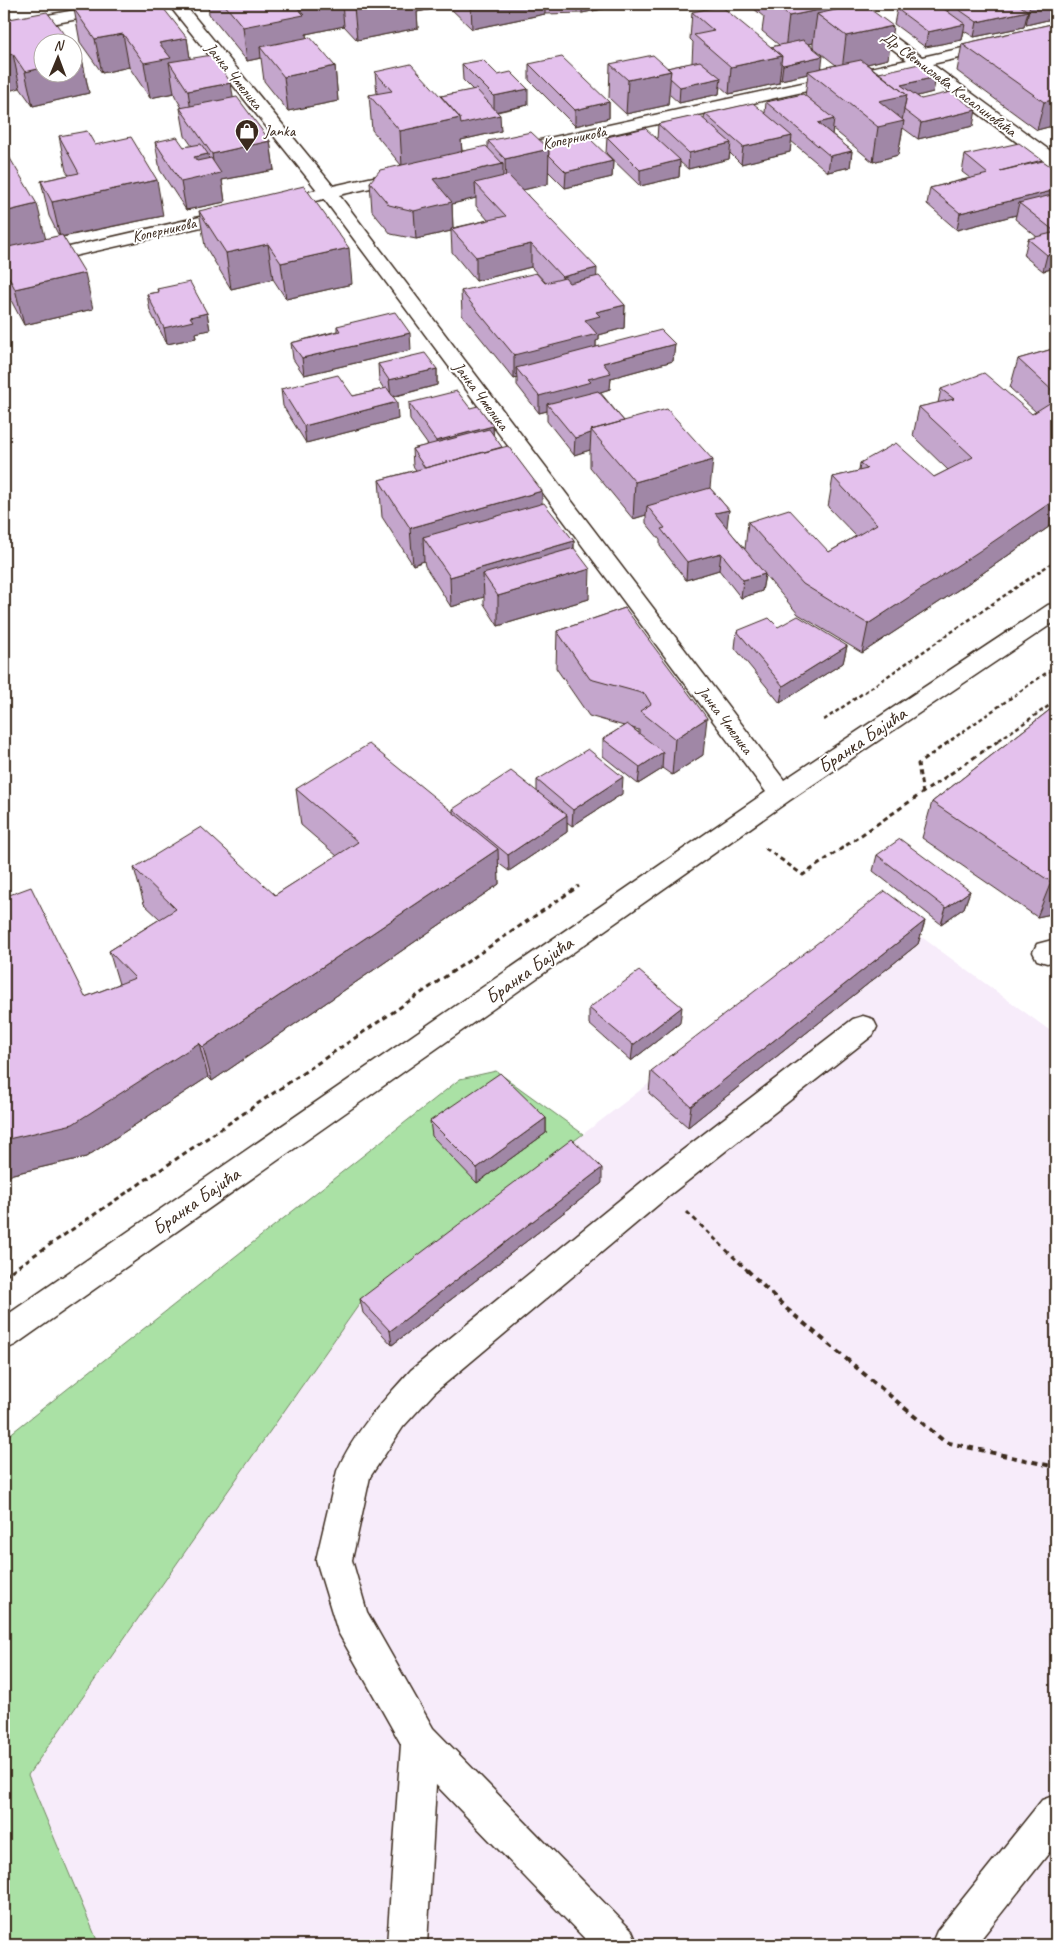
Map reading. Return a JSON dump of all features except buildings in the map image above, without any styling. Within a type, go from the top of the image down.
[{"type":"street","points":[[4,13],[53,4]]},
{"type":"street","points":[[4,28],[131,4]]},
{"type":"street","name":"Јанка Чмелика","points":[[176,4],[328,192],[781,794]]},
{"type":"street","name":"Др Светислава Касапиновића","points":[[841,4],[1056,163]]},
{"type":"street","name":"Коперникова","points":[[492,156],[1056,32]]},
{"type":"street","name":"Коперникова","points":[[4,267],[425,171]]},
{"type":"street","name":"Бранка Бајића","points":[[4,1335],[781,794],[1056,610]]},
{"type":"street","points":[[618,1945],[420,1741],[351,1619],[334,1560],[354,1471],[391,1416],[423,1381],[660,1185],[863,1027]]},
{"type":"street","points":[[407,1945],[420,1741]]},
{"type":"street","points":[[951,1945],[1056,1814]]},
{"type":"path","points":[[821,722],[1056,560]]},
{"type":"path","points":[[923,794],[918,764],[1056,666]]},
{"type":"path","points":[[803,875],[1056,701]]},
{"type":"path","points":[[4,1276],[586,882]]},
{"type":"path","points":[[660,1185],[787,1309],[945,1442],[1056,1467]]},
{"type":"shaded area","points":[[879,906],[1056,1035],[1056,1945],[99,1945],[28,1775],[363,1299],[599,1122]]},
{"type":"green space","points":[[496,1071],[583,1134],[363,1299],[28,1775],[99,1945],[4,1945],[4,1439],[460,1079]]},
{"type":"place","name":"Janka","points":[[247,152]]}]
